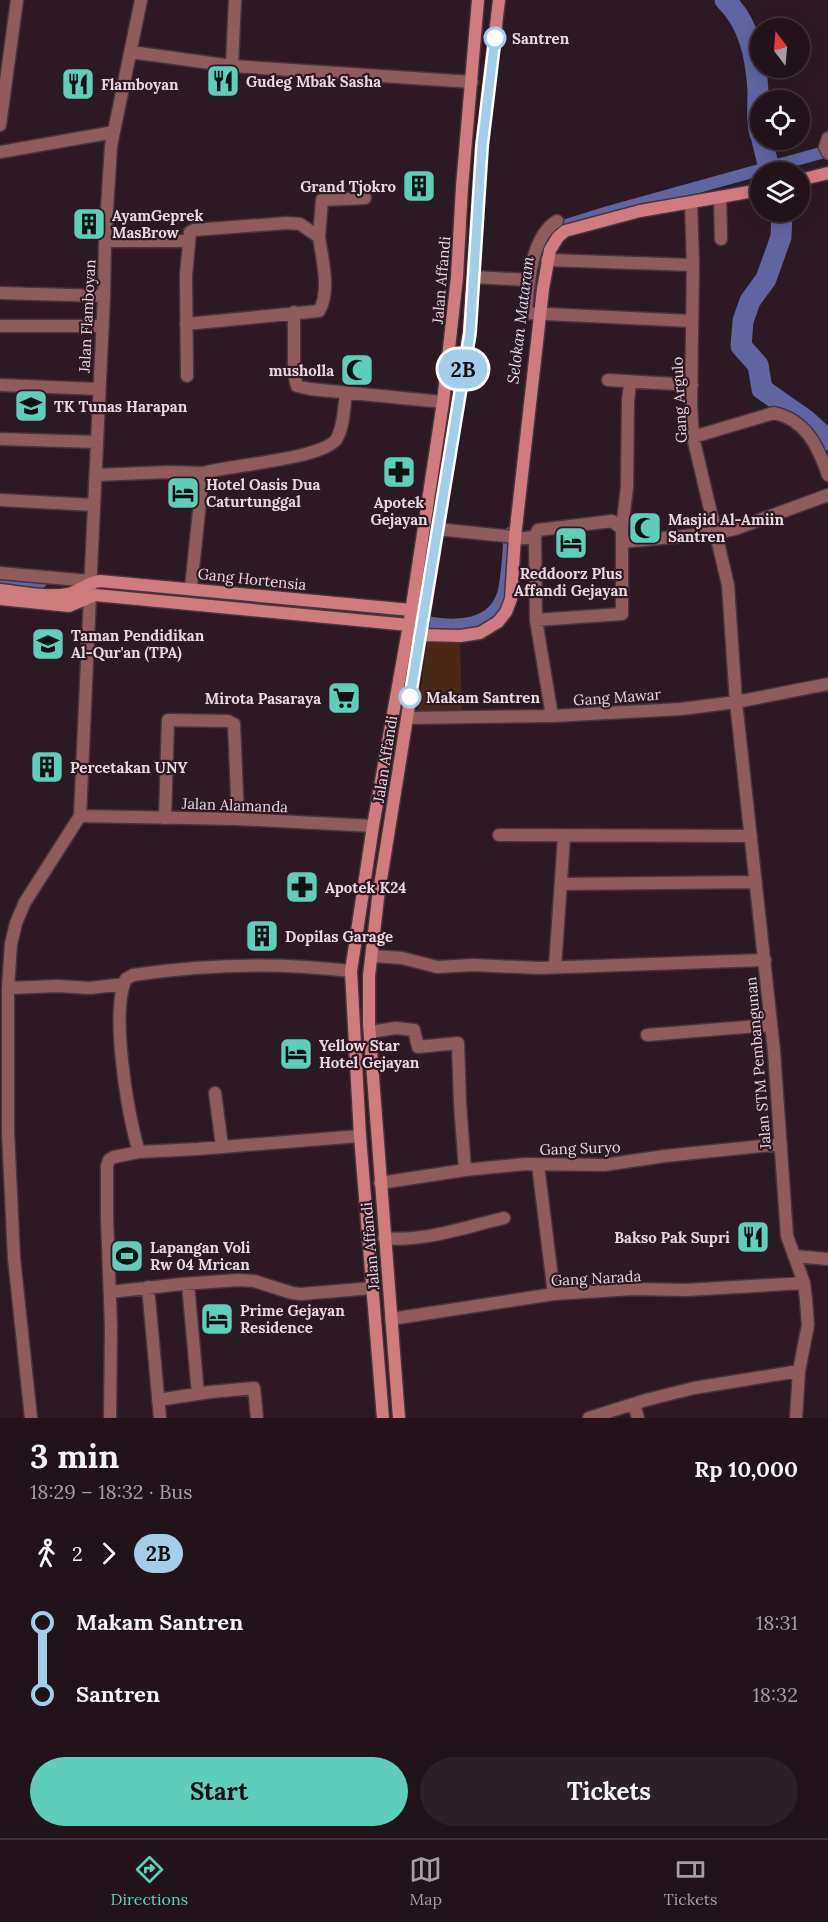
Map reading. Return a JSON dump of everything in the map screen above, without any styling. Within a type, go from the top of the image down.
[{"type":"main road","name":"Jalan Affandi","points":[[383,1418],[360,1136],[351,970],[373,826],[409,625],[443,402],[457,277],[462,187],[478,0]]},
{"type":"main road","name":"Jalan Affandi","points":[[399,1418],[369,1028],[369,976],[378,898],[470,333],[482,146],[499,0]]},
{"type":"main road","points":[[810,178],[828,174]]},
{"type":"main road","points":[[422,632],[460,636],[480,633],[498,621],[506,612],[511,599],[512,537],[535,314],[547,260],[558,237],[570,229],[640,211],[750,192]]},
{"type":"main road","points":[[457,277],[473,277]]},
{"type":"main road","name":"Gang Hortensia","points":[[90,586],[100,581],[411,610]]},
{"type":"main road","points":[[0,590],[64,594],[90,586]]},
{"type":"main road","points":[[0,599],[69,606],[90,586]]},
{"type":"main road","name":"Gang Hortensia","points":[[90,586],[409,625]]},
{"type":"main road","points":[[354,1026],[369,1028]]},
{"type":"street","points":[[0,125],[17,0]]},
{"type":"street","name":"Jalan Flamboyan","points":[[81,816],[96,442],[105,296],[105,241],[114,132],[141,0]]},
{"type":"street","points":[[232,66],[235,0]]},
{"type":"street","points":[[131,52],[232,66],[472,82]]},
{"type":"street","points":[[0,152],[114,132]]},
{"type":"street","points":[[186,324],[320,311],[323,305],[324,284],[319,237],[322,200],[364,198]]},
{"type":"street","points":[[720,198],[721,239]]},
{"type":"street","name":"Gang Argulo","points":[[691,202],[693,437],[728,585],[736,702]]},
{"type":"street","points":[[556,221],[547,226],[542,235],[529,280],[535,314],[691,321]]},
{"type":"street","points":[[187,376],[186,275],[190,232],[287,223],[300,224],[319,237]]},
{"type":"street","points":[[105,241],[188,241]]},
{"type":"street","points":[[547,260],[693,265]]},
{"type":"street","points":[[473,277],[529,280]]},
{"type":"street","points":[[0,293],[105,296]]},
{"type":"street","points":[[294,312],[294,381],[297,386],[443,402]]},
{"type":"street","points":[[0,326],[103,326]]},
{"type":"street","points":[[608,380],[692,385]]},
{"type":"street","points":[[537,620],[622,614],[622,535],[627,488],[630,382]]},
{"type":"street","points":[[0,386],[99,389]]},
{"type":"street","points":[[96,475],[203,473],[276,460],[326,448],[337,439],[346,393]]},
{"type":"street","points":[[693,437],[774,413],[786,416],[812,438],[821,453],[828,475]]},
{"type":"street","points":[[0,439],[96,442]]},
{"type":"street","points":[[191,588],[203,473]]},
{"type":"street","points":[[622,535],[715,533],[735,529],[828,495]]},
{"type":"street","points":[[0,501],[94,505]]},
{"type":"street","points":[[552,716],[537,620],[535,537],[538,530],[612,521],[622,535]]},
{"type":"street","points":[[437,529],[512,537],[535,537]]},
{"type":"street","points":[[0,573],[90,586]]},
{"type":"street","name":"Gang Mawar","points":[[407,718],[552,716],[681,708],[736,702],[828,684]]},
{"type":"street","name":"Jalan STM Pembangunan","points":[[736,702],[765,960],[787,1236],[804,1283],[808,1325],[799,1371],[796,1418]]},
{"type":"street","points":[[165,818],[168,720],[228,721],[234,724],[238,819]]},
{"type":"street","points":[[31,1418],[14,1258],[8,1132],[8,988],[11,944],[16,923],[25,902],[81,816]]},
{"type":"street","name":"Jalan Alamanda","points":[[81,816],[238,819],[389,828]]},
{"type":"street","points":[[499,835],[751,836]]},
{"type":"street","points":[[555,967],[564,837]]},
{"type":"street","points":[[561,885],[756,882]]},
{"type":"street","points":[[372,956],[402,958],[437,967],[473,965],[539,968],[765,960]]},
{"type":"street","points":[[139,1152],[133,1131],[124,1075],[120,1007],[126,979],[133,975],[211,965],[284,965],[351,970]]},
{"type":"street","points":[[8,988],[58,986],[90,988],[124,984]]},
{"type":"street","points":[[647,1035],[771,1025]]},
{"type":"street","points":[[369,1028],[414,1030],[418,1047],[458,1043],[465,1170]]},
{"type":"street","points":[[215,1093],[222,1146]]},
{"type":"street","points":[[110,1418],[110,1292],[107,1218],[109,1160],[139,1152],[360,1136]]},
{"type":"street","name":"Gang Suryo","points":[[380,1183],[465,1170],[538,1165],[604,1165],[781,1144]]},
{"type":"street","points":[[538,1165],[554,1294]]},
{"type":"street","points":[[384,1238],[402,1240],[504,1218]]},
{"type":"street","points":[[794,1256],[823,1259]]},
{"type":"street","points":[[800,1269],[823,1259]]},
{"type":"street","points":[[110,1292],[238,1280],[254,1281],[301,1294],[372,1288]]},
{"type":"street","name":"Gang Narada","points":[[391,1319],[554,1294],[633,1289],[697,1290],[804,1283]]},
{"type":"street","points":[[188,1284],[198,1394]]},
{"type":"street","points":[[148,1287],[160,1418]]},
{"type":"street","points":[[589,1418],[694,1388],[799,1371]]},
{"type":"street","points":[[158,1400],[254,1388],[257,1418]]},
{"type":"street","points":[[634,1404],[638,1418]]},
{"type":"shaded area","points":[[429,630],[460,635],[462,715],[417,715]]},
{"type":"shaded area","name":"Lapangan Voli Rw 04 Mrican","points":[[135,1240],[136,1271],[118,1273],[118,1241]]},
{"type":"waterway","points":[[725,0],[734,9],[746,31],[753,54],[758,90]]},
{"type":"waterway","points":[[764,150],[768,162]]},
{"type":"waterway","name":"Selokan Mataram","points":[[543,262],[546,242],[560,227],[828,151]]},
{"type":"waterway","points":[[782,222],[781,237],[766,279],[750,301],[743,321],[741,346],[758,365],[762,389],[806,420],[828,440]]},
{"type":"waterway","name":"Selokan Mataram","points":[[413,619],[452,625],[477,621],[488,615],[497,606],[503,594],[510,533]]},
{"type":"waterway","name":"Selokan Mataram","points":[[0,580],[41,582]]},
{"type":"bus line","name":"2B","points":[[410,697],[470,333],[482,146],[495,38]]},
{"type":"place","name":"Santren","points":[[495,38]]},
{"type":"place","name":"Gudeg Mbak Sasha","points":[[223,81]]},
{"type":"place","name":"Flamboyan","points":[[78,84]]},
{"type":"place","name":"Grand Tjokro","points":[[419,186]]},
{"type":"place","name":"AyamGeprek MasBrow","points":[[89,224]]},
{"type":"place","name":"musholla","points":[[357,370]]},
{"type":"place","name":"TK Tunas Harapan","points":[[31,406]]},
{"type":"place","name":"Apotek Gejayan","points":[[399,472]]},
{"type":"place","name":"Hotel Oasis Dua Caturtunggal","points":[[183,493]]},
{"type":"place","name":"Masjid Al-Amiin Santren","points":[[645,528]]},
{"type":"place","name":"Reddoorz Plus Affandi Gejayan","points":[[571,543]]},
{"type":"place","name":"Taman Pendidikan Al-Qur'an (TPA)","points":[[48,644]]},
{"type":"place","name":"Makam Santren","points":[[410,697]]},
{"type":"place","name":"Mirota Pasaraya","points":[[344,698]]},
{"type":"place","name":"Percetakan UNY","points":[[47,767]]},
{"type":"place","name":"Apotek K24","points":[[302,887]]},
{"type":"place","name":"Dopilas Garage","points":[[262,936]]},
{"type":"place","name":"Yellow Star Hotel Gejayan","points":[[296,1054]]},
{"type":"place","name":"Bakso Pak Supri","points":[[753,1237]]},
{"type":"place","name":"Lapangan Voli Rw 04 Mrican","points":[[127,1256]]},
{"type":"place","name":"Prime Gejayan Residence","points":[[217,1319]]}]
